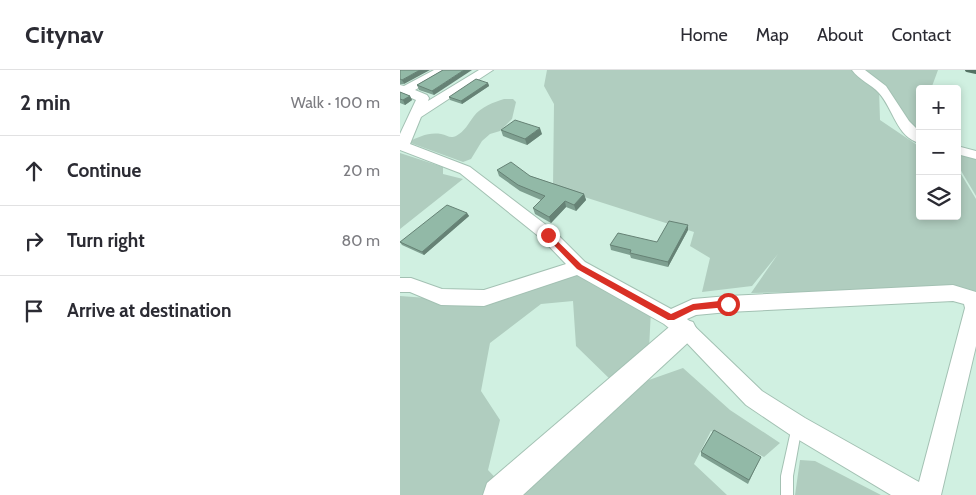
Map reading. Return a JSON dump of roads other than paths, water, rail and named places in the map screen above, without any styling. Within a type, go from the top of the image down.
[{"type":"street","points":[[415,115],[487,70]]},
{"type":"street","points":[[858,70],[884,91],[904,125],[916,136]]},
{"type":"street","points":[[403,90],[439,72]]},
{"type":"street","points":[[403,90],[423,98],[401,145],[465,170],[548,235],[580,267],[678,324],[691,334],[754,398],[797,426],[916,495]]},
{"type":"street","points":[[961,151],[976,155]]},
{"type":"street","points":[[400,285],[411,285],[441,297],[484,298],[580,267]]},
{"type":"street","points":[[499,495],[678,324],[693,307],[953,293],[973,299],[975,308],[928,495]]},
{"type":"lane","points":[[787,495],[787,476],[797,426]]},
{"type":"waterway","points":[[967,70],[976,72]]}]
